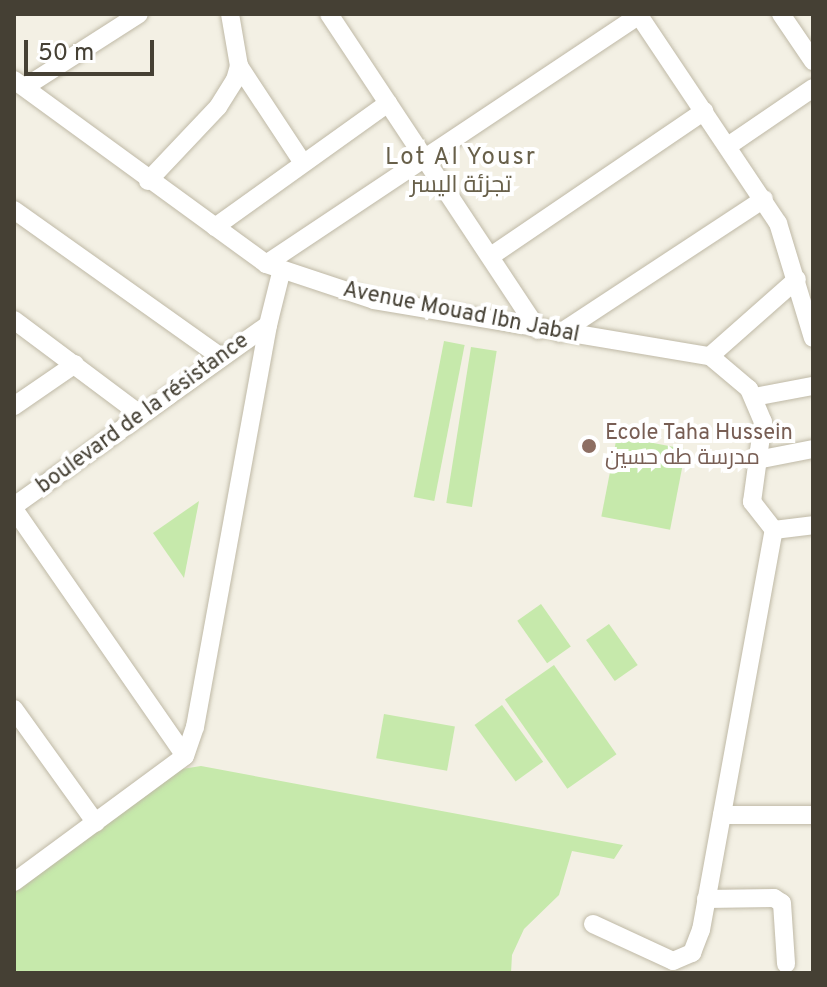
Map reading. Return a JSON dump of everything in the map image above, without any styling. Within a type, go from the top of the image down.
[{"type":"street","points":[[20,84],[139,14]]},
{"type":"street","points":[[230,14],[239,66],[303,163]]},
{"type":"street","points":[[329,14],[538,330]]},
{"type":"street","points":[[781,14],[813,61]]},
{"type":"street","points":[[274,268],[638,15],[764,199],[797,279],[813,338]]},
{"type":"street","points":[[148,181],[218,107],[239,66]]},
{"type":"street","name":"Avenue Mouad Ibn Jabal","points":[[20,84],[148,181],[274,268],[374,300],[538,330],[710,356]]},
{"type":"street","points":[[728,146],[813,88]]},
{"type":"street","points":[[215,227],[388,103]]},
{"type":"street","points":[[491,256],[704,111]]},
{"type":"street","points":[[560,333],[764,199]]},
{"type":"street","points":[[14,210],[221,357]]},
{"type":"street","name":"boulevard de la résistance","points":[[14,508],[268,325],[274,268]]},
{"type":"street","points":[[593,924],[659,957],[684,959],[696,946],[774,530],[752,502],[762,459],[763,422],[754,397],[710,356],[797,279]]},
{"type":"street","points":[[14,320],[141,415]]},
{"type":"street","points":[[14,882],[185,756],[195,727],[268,325]]},
{"type":"street","points":[[14,406],[75,364]]},
{"type":"street","points":[[754,397],[813,386]]},
{"type":"street","points":[[762,459],[813,449]]},
{"type":"street","points":[[14,508],[185,756]]},
{"type":"street","points":[[774,530],[813,525]]},
{"type":"street","points":[[14,709],[96,823]]},
{"type":"street","points":[[722,815],[813,815]]},
{"type":"street","points":[[706,899],[774,898],[782,903],[786,964]]},
{"type":"green space","points":[[444,341],[465,345],[434,501],[414,497]]},
{"type":"green space","points":[[471,347],[497,351],[472,507],[446,503]]},
{"type":"green space","points":[[617,436],[686,449],[670,530],[601,516]]},
{"type":"green space","points":[[199,501],[184,578],[153,533]]},
{"type":"green space","points":[[541,604],[571,647],[547,663],[517,621]]},
{"type":"green space","points":[[609,624],[638,665],[615,681],[586,640]]},
{"type":"green space","points":[[554,665],[617,754],[567,789],[505,699]]},
{"type":"green space","points":[[502,705],[543,762],[516,782],[474,725]]},
{"type":"green space","points":[[384,714],[455,727],[447,771],[376,758]]},
{"type":"green space","points":[[201,766],[623,845],[614,859],[572,851],[559,895],[524,929],[512,955],[511,973],[14,973],[14,892],[182,769]]},
{"type":"place","name":"Ecole Taha Hussein مدرسة طه حسين","points":[[589,446]]},
{"type":"district","name":"Lot Al Yousr تجزئة اليسر","points":[[461,173]]}]
